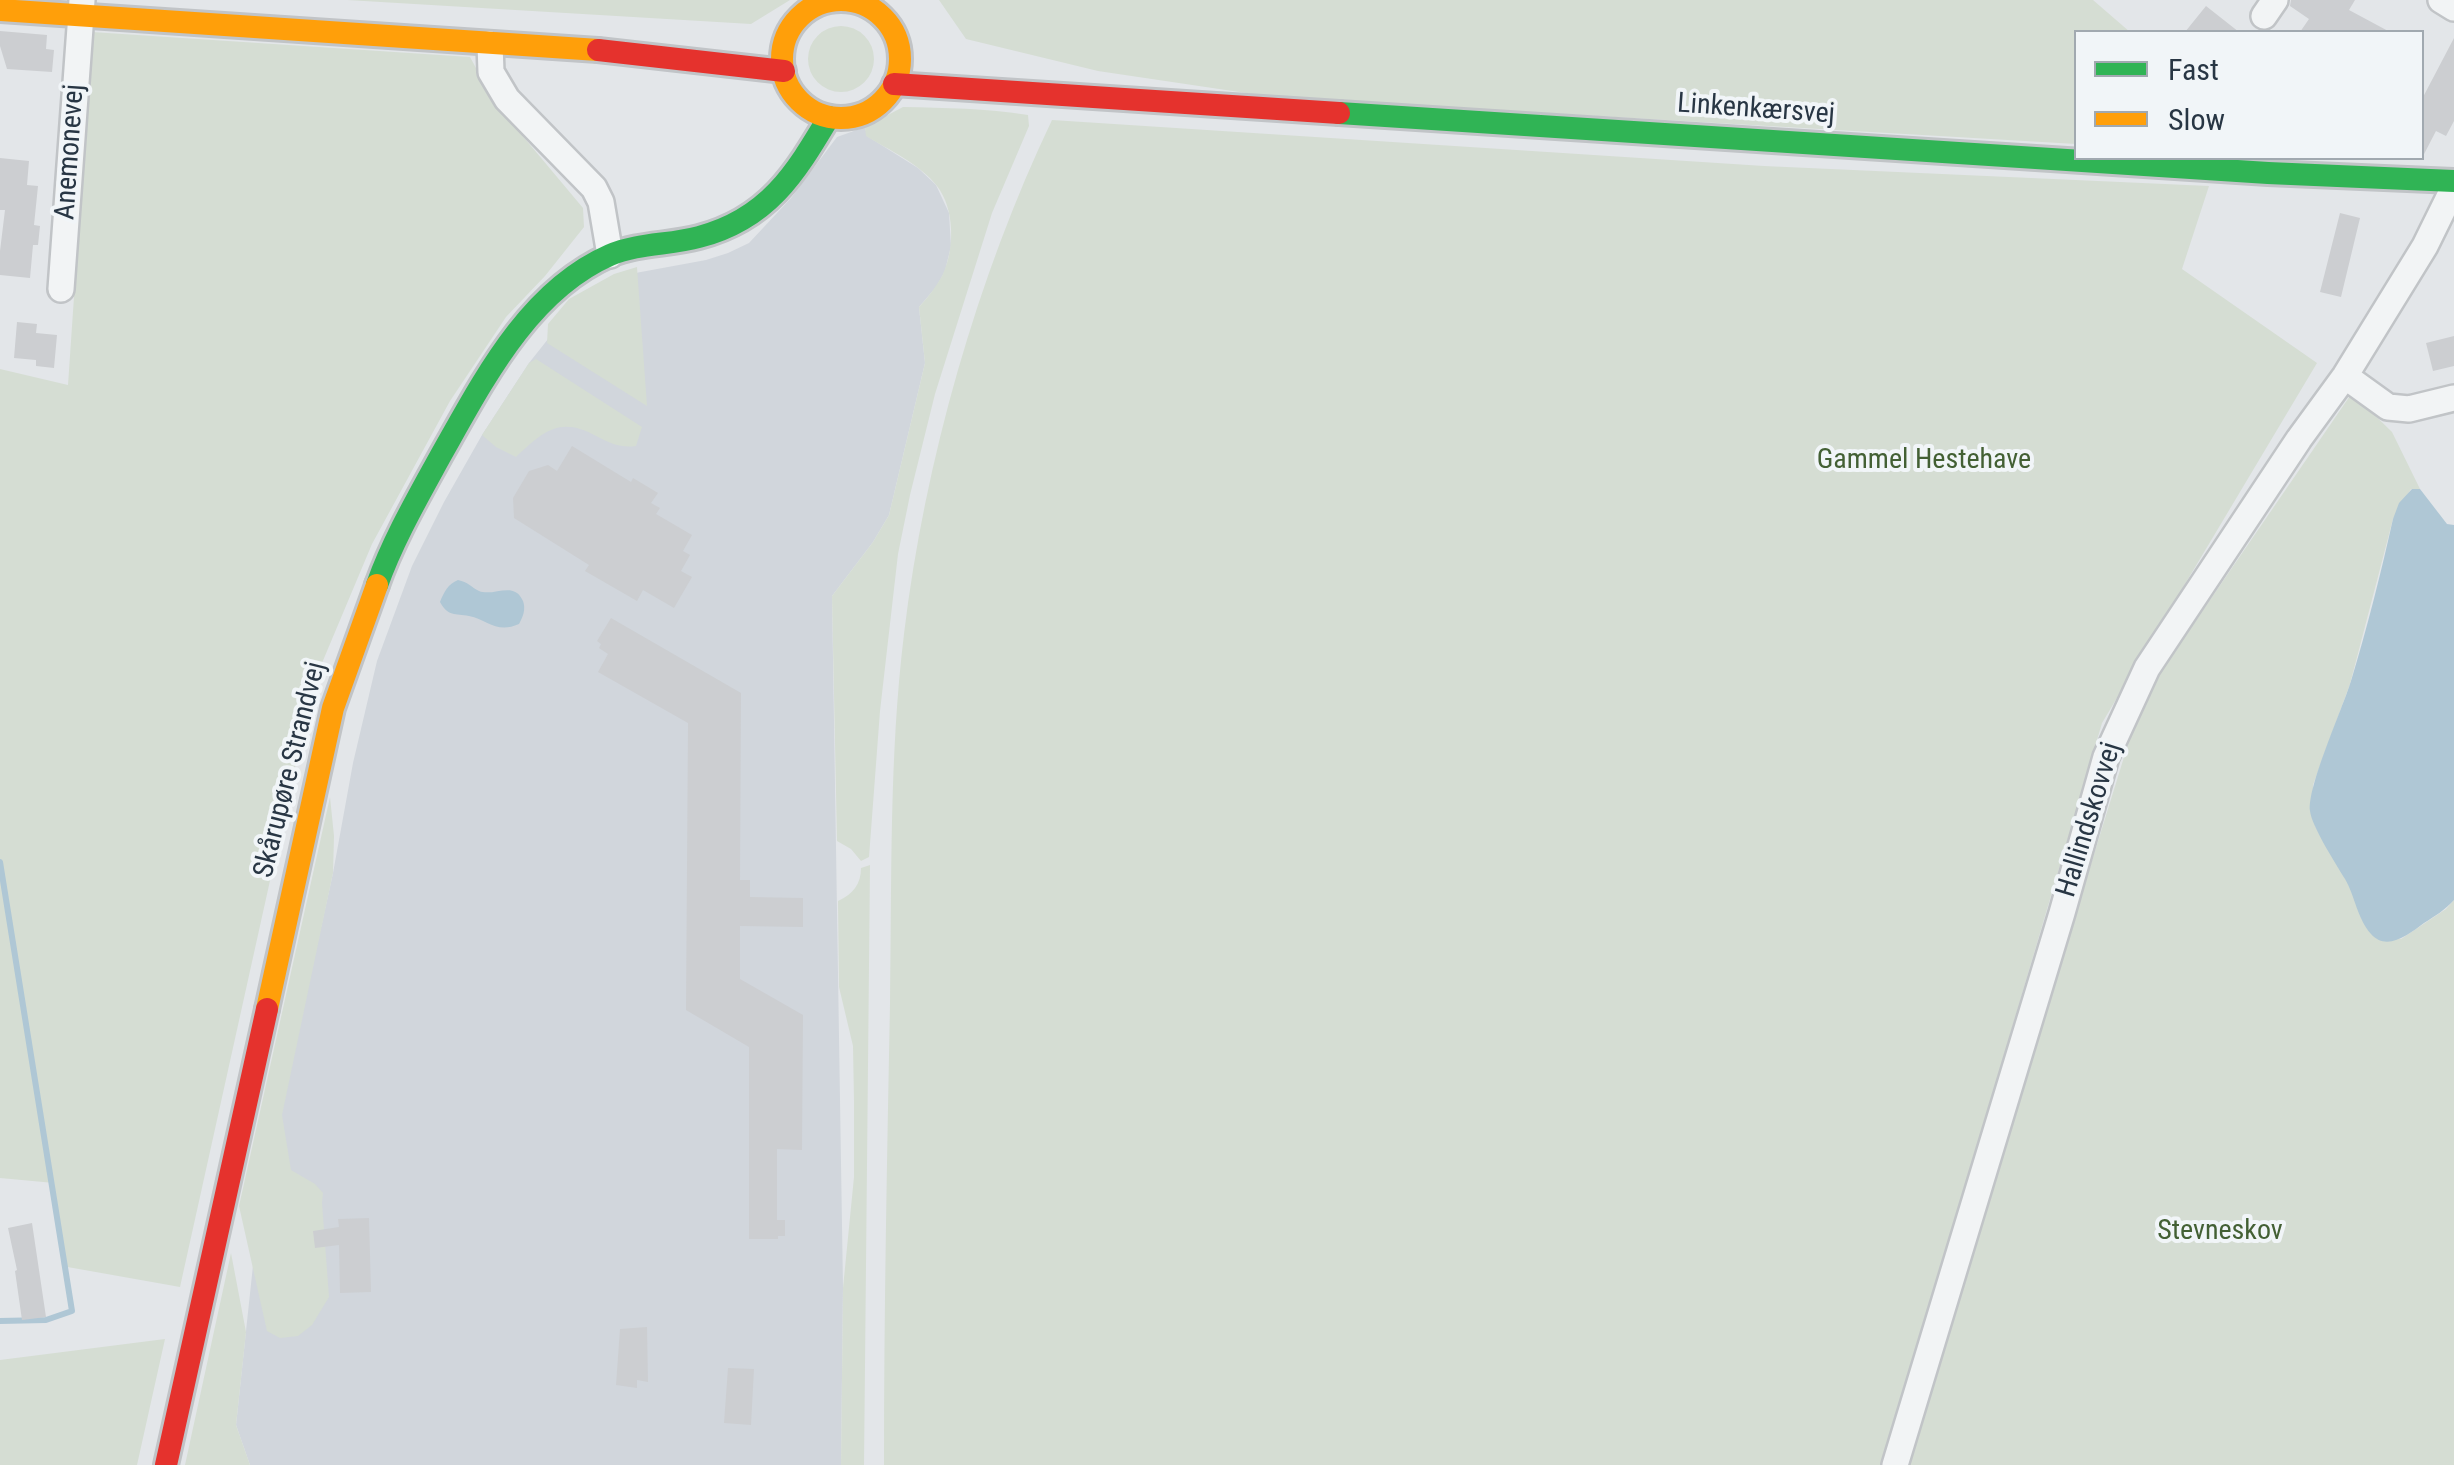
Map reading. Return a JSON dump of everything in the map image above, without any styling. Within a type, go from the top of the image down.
[{"type":"street","points":[[2441,0],[2454,8]]},
{"type":"street","points":[[825,2],[862,2],[892,10],[900,56],[899,70],[888,96],[867,112],[842,118],[829,117],[805,106],[791,90],[776,41],[808,10],[825,2]]},
{"type":"street","points":[[0,10],[82,8],[490,44],[617,50],[784,71]]},
{"type":"street","name":"Anemonevej","points":[[60,289],[82,8]]},
{"type":"street","points":[[490,44],[491,72],[507,98],[594,188],[601,202],[610,255]]},
{"type":"street","points":[[617,50],[733,44]]},
{"type":"street","name":"Linkenkærsvej","points":[[900,56],[1054,94]]},
{"type":"street","name":"Linkenkærsvej","points":[[894,84],[2454,184]]},
{"type":"street","name":"Skårupøre Strandvej","points":[[700,236],[764,180],[805,106]]},
{"type":"street","name":"Skårupøre Strandvej","points":[[166,1465],[332,708],[381,574],[416,500],[518,330],[561,284],[610,255],[637,246],[700,236],[745,219],[796,172],[829,117]]},
{"type":"street","name":"Hallindskovvej","points":[[1895,1465],[2106,757],[2147,668],[2345,376],[2425,246],[2454,184]]},
{"type":"street","points":[[2345,376],[2388,406],[2409,409],[2454,398]]},
{"type":"shaded area","points":[[865,127],[867,136],[918,168],[936,185],[949,213],[951,246],[945,271],[919,307],[925,363],[889,515],[832,596],[843,1288],[841,1465],[250,1465],[236,1425],[259,1209],[377,661],[412,566],[482,435],[529,363],[583,295],[630,274],[706,260],[749,243],[791,198],[837,137]]},
{"type":"green space","points":[[347,0],[790,0],[751,24]]},
{"type":"green space","points":[[939,0],[2093,0],[2128,30],[2074,30],[2074,144],[1273,97],[1098,71],[966,39]]},
{"type":"green space","points":[[841,26],[865,35],[874,59],[865,83],[841,92],[817,83],[808,59],[817,35]]},
{"type":"green space","points":[[92,32],[470,57],[495,103],[583,208],[584,227],[506,317],[450,401],[372,544],[314,682],[180,1287],[62,1266],[54,1183],[0,1178],[0,369],[68,385]]},
{"type":"green space","points":[[903,107],[1028,115],[1029,126],[992,213],[935,394],[910,495],[898,554],[880,711],[869,857],[861,861],[837,841],[832,596],[889,515],[925,363],[919,307],[942,276],[951,242],[947,206],[937,186],[913,164],[866,136],[865,127]]},
{"type":"green space","name":"Gammel Hestehave","points":[[1052,120],[1764,166],[2209,186],[2182,269],[2317,363],[2102,723],[1883,1465],[884,1465],[892,819],[904,634],[925,503],[958,371],[1000,242]]},
{"type":"green space","points":[[637,267],[647,406],[547,343],[548,324],[569,299],[614,274]]},
{"type":"green space","points":[[536,359],[642,427],[636,446],[617,445],[573,427],[563,427],[545,433],[516,457],[482,435],[529,363]]},
{"type":"green space","name":"Stevneskov","points":[[2352,393],[2392,432],[2420,489],[2411,489],[2393,519],[2350,684],[2313,785],[2315,826],[2351,888],[2363,921],[2401,939],[2454,900],[2454,1465],[1905,1465],[2142,699]]},
{"type":"green space","points":[[330,797],[333,873],[282,1115],[291,1170],[323,1193],[329,1297],[312,1325],[298,1336],[280,1338],[267,1331],[239,1206]]},
{"type":"green space","points":[[870,865],[864,1465],[841,1465],[843,1288],[854,1177],[854,1101],[853,1046],[839,987],[838,901],[855,888],[861,868]]},
{"type":"green space","points":[[231,1253],[246,1332],[236,1425],[250,1465],[185,1465]]},
{"type":"green space","points":[[165,1339],[137,1465],[0,1465],[0,1360]]},
{"type":"water","points":[[2412,489],[2420,489],[2447,524],[2454,525],[2454,900],[2405,936],[2384,941],[2371,934],[2362,921],[2310,811],[2319,767],[2357,661],[2393,519],[2399,503]]},
{"type":"water","points":[[458,580],[479,591],[514,591],[524,607],[519,624],[499,627],[446,610],[440,602]]},
{"type":"building","points":[[2291,0],[2355,0],[2349,10],[2386,30],[2301,30],[2309,19],[2290,6]]},
{"type":"building","points":[[2206,6],[2236,30],[2187,30]]},
{"type":"building","points":[[0,31],[47,35],[46,49],[54,50],[52,72],[7,69]]},
{"type":"building","points":[[2454,38],[2454,121],[2446,136],[2436,131],[2424,154],[2424,95]]},
{"type":"building","points":[[0,158],[29,161],[27,185],[38,186],[34,225],[40,226],[38,245],[33,245],[30,278],[0,275],[5,210],[0,210]]},
{"type":"building","points":[[2340,213],[2360,218],[2341,297],[2320,292]]},
{"type":"building","points":[[17,322],[37,324],[36,333],[57,335],[54,368],[36,366],[36,360],[14,358]]},
{"type":"building","points":[[2454,336],[2454,366],[2433,371],[2426,343]]},
{"type":"building","points":[[572,446],[631,482],[633,478],[658,493],[651,503],[660,508],[656,514],[692,535],[683,551],[690,555],[681,571],[692,577],[674,608],[643,590],[637,601],[585,571],[589,565],[514,518],[513,498],[529,471],[548,465],[557,471]]},
{"type":"building","points":[[611,618],[741,693],[740,880],[750,880],[750,897],[803,898],[803,927],[740,926],[740,979],[803,1015],[802,1150],[777,1149],[777,1220],[785,1220],[785,1236],[778,1239],[749,1239],[749,1047],[686,1010],[688,723],[598,672],[608,654],[597,641]]},
{"type":"building","points":[[369,1218],[371,1292],[340,1293],[339,1245],[315,1248],[313,1231],[339,1227],[338,1219]]},
{"type":"building","points":[[32,1223],[46,1317],[22,1320],[8,1228]]},
{"type":"building","points":[[647,1327],[648,1382],[637,1380],[637,1388],[616,1385],[620,1329]]},
{"type":"building","points":[[728,1368],[754,1369],[751,1425],[724,1423]]},
{"type":"waterway","points":[[0,862],[72,1311],[46,1320],[0,1321]]},
{"type":"traffic: fast","points":[[1339,113],[2268,173],[2454,181]]},
{"type":"traffic: fast","points":[[377,585],[406,519],[491,369],[510,341],[555,291],[610,255],[699,237],[744,219],[777,192],[829,117]]},
{"type":"traffic: slow","points":[[841,0],[874,10],[890,26],[900,59],[890,92],[874,108],[841,118],[808,108],[792,92],[782,59],[792,26],[808,10],[841,0]]},
{"type":"traffic: slow","points":[[0,10],[598,50]]},
{"type":"traffic: slow","points":[[267,1009],[333,708],[377,585]]},
{"type":"traffic: jam","points":[[598,50],[784,71]]},
{"type":"traffic: jam","points":[[894,84],[1339,113]]},
{"type":"traffic: jam","points":[[166,1465],[267,1009]]}]
